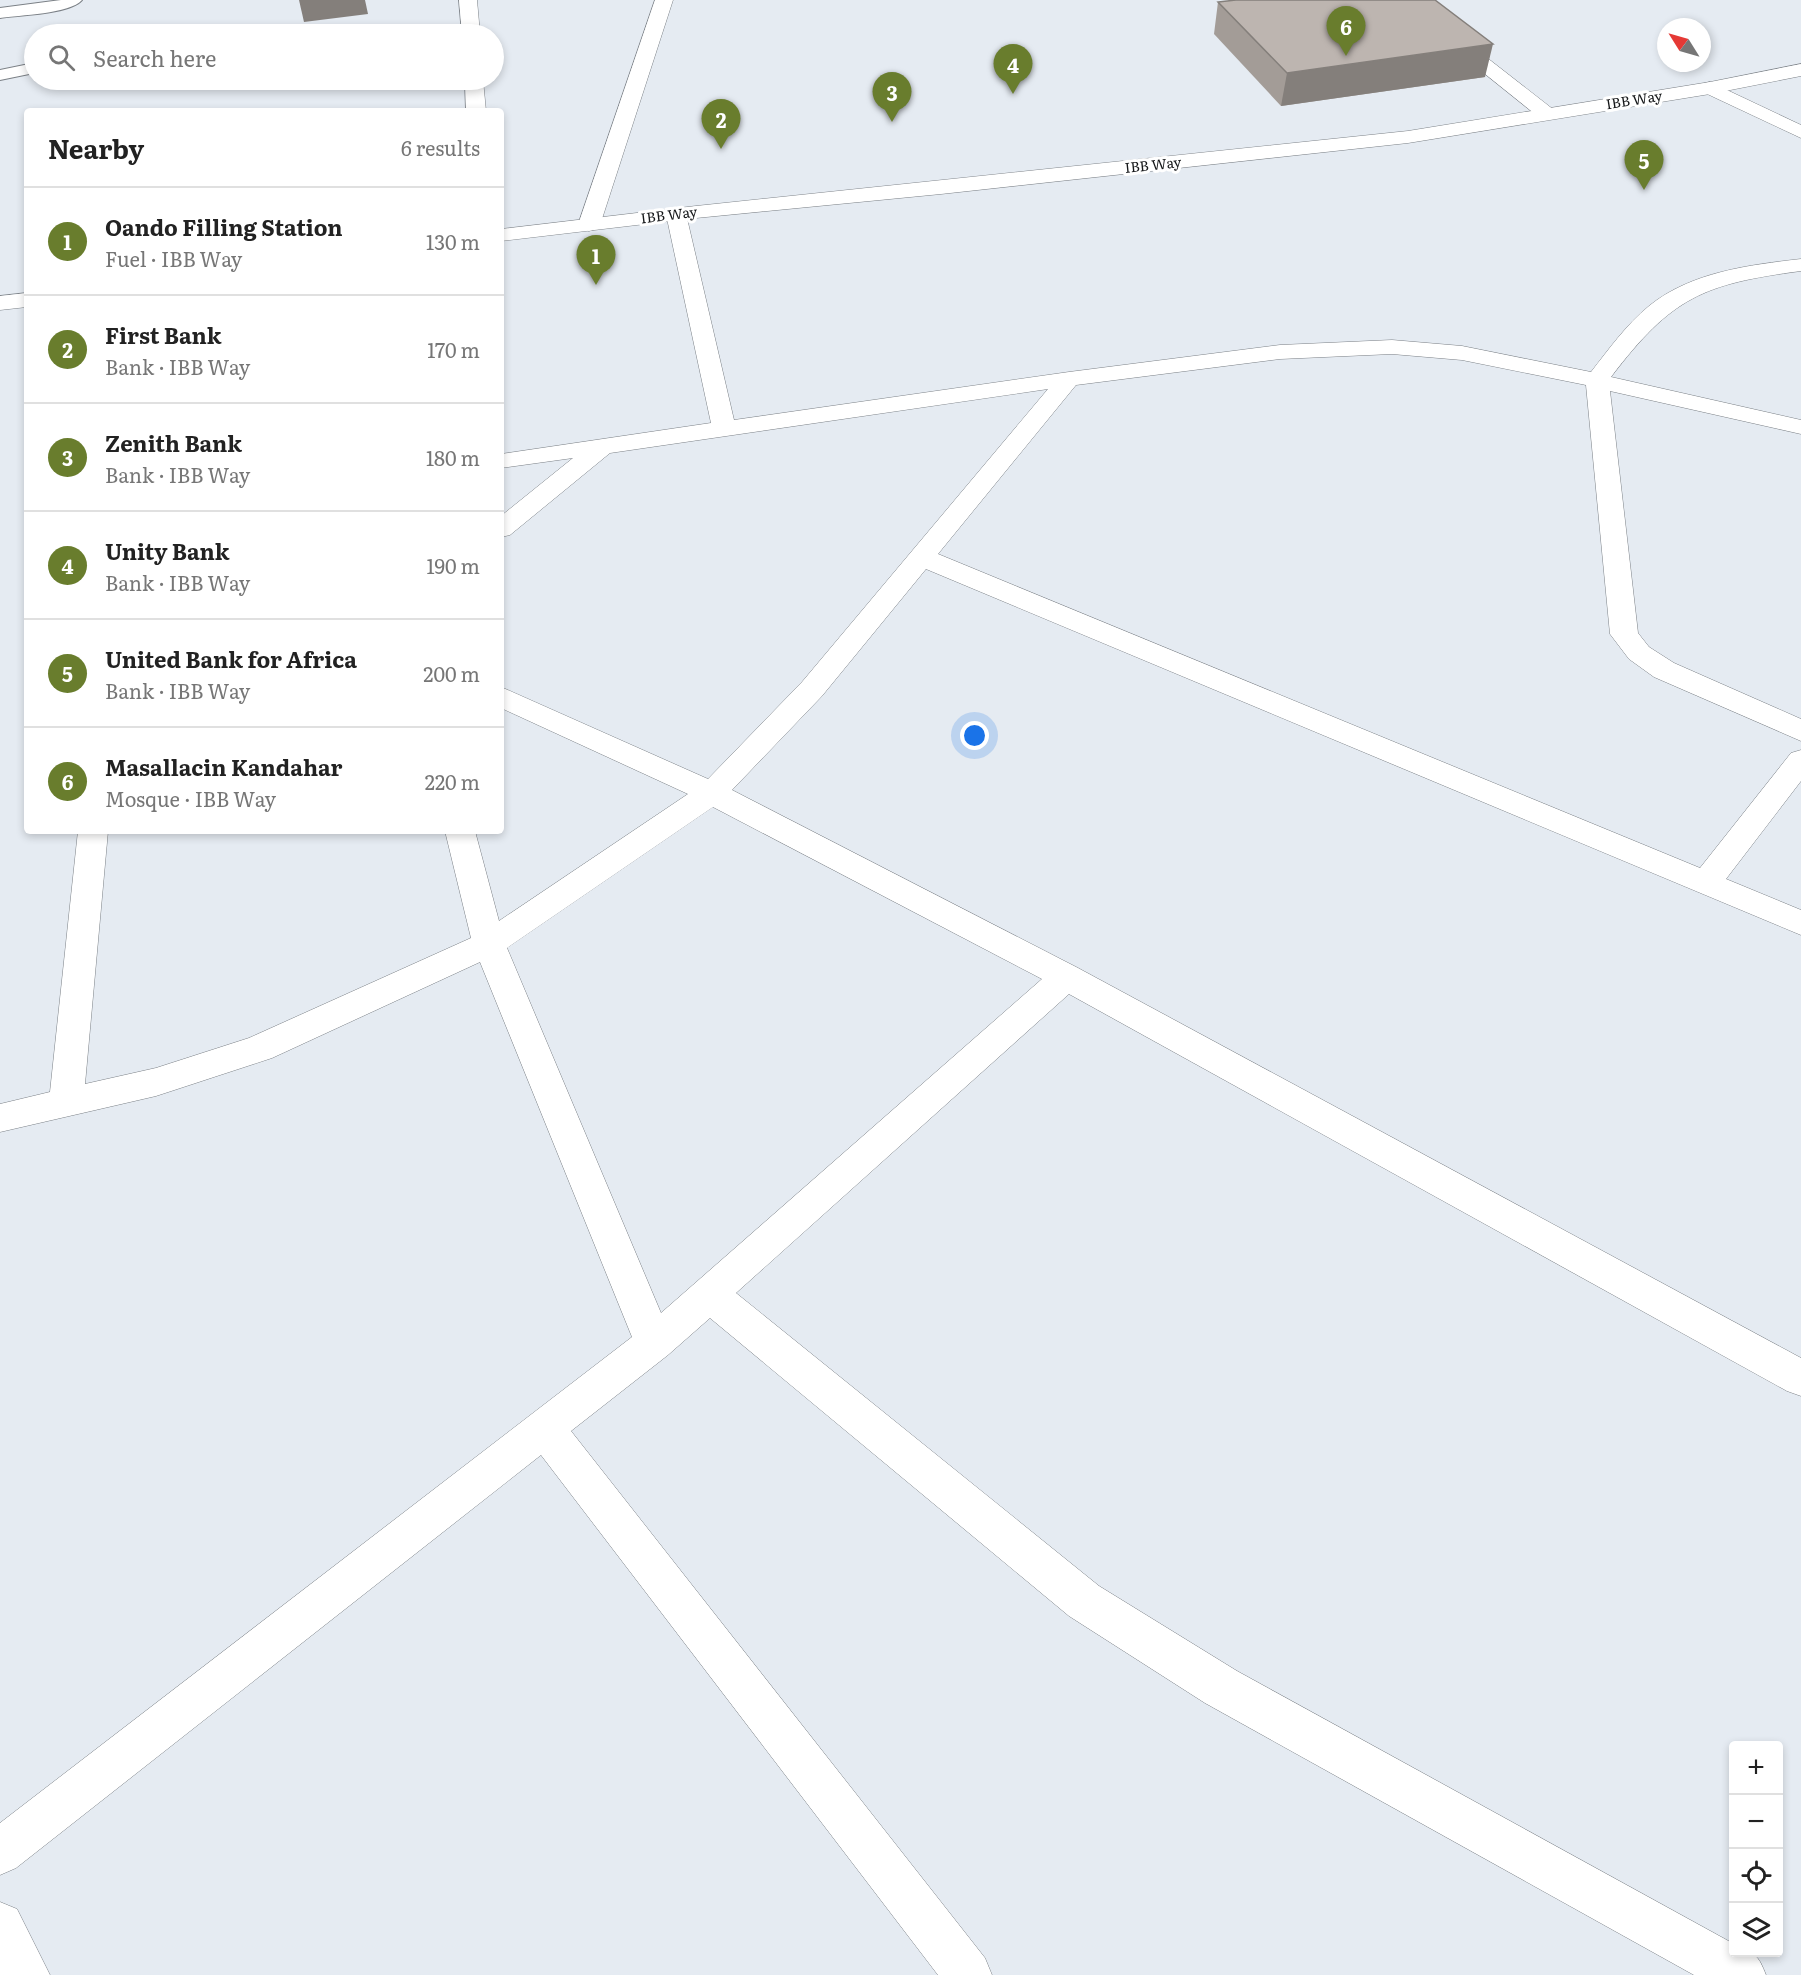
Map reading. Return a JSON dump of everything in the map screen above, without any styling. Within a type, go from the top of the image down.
[{"type":"main road","points":[[468,0],[470,24]]},
{"type":"main road","points":[[589,225],[664,0]]},
{"type":"main road","points":[[1402,0],[1547,114]]},
{"type":"main road","name":"IBB Way","points":[[504,235],[676,214],[953,187],[1408,137],[1710,88],[1801,70]]},
{"type":"main road","points":[[1710,88],[1801,132]]},
{"type":"main road","points":[[475,90],[476,108]]},
{"type":"main road","points":[[676,214],[724,429]]},
{"type":"main road","points":[[1801,265],[1717,279],[1667,303],[1641,328],[1597,380],[1624,634],[1639,654],[1664,670],[1801,731]]},
{"type":"main road","points":[[0,303],[24,300]]},
{"type":"main road","points":[[504,461],[1069,379],[1280,352],[1392,346],[1462,353],[1597,380],[1801,427]]},
{"type":"main road","points":[[0,1118],[156,1082],[260,1048],[489,944],[712,793],[812,689],[1069,379]]},
{"type":"main road","points":[[504,527],[603,446]]},
{"type":"main road","points":[[921,557],[1801,923]]},
{"type":"main road","points":[[504,698],[712,793],[1066,976],[1801,1378]]},
{"type":"main road","points":[[1706,883],[1801,760]]},
{"type":"main road","points":[[66,1103],[93,834]]},
{"type":"main road","points":[[461,834],[489,944],[654,1343]]},
{"type":"main road","points":[[0,1852],[654,1343],[1066,976]]},
{"type":"main road","points":[[709,1294],[1084,1601],[1221,1687],[1742,1975]]},
{"type":"main road","points":[[544,1428],[968,1975]]},
{"type":"main road","points":[[0,1926],[26,1975]]},
{"type":"lane","points":[[0,13],[65,4],[74,0]]},
{"type":"lane","points":[[0,75],[24,71]]},
{"type":"building","points":[[1236,0],[1435,0],[1493,44],[1287,73],[1218,2]]},
{"type":"place","name":"Masallacin Kandahar","points":[[1346,56]]},
{"type":"place","name":"Unity Bank","points":[[1013,94]]},
{"type":"place","name":"Zenith Bank","points":[[892,122]]},
{"type":"place","name":"First Bank","points":[[721,149]]},
{"type":"place","name":"United Bank for Africa","points":[[1644,190]]},
{"type":"place","name":"Oando Filling Station","points":[[596,285]]}]
